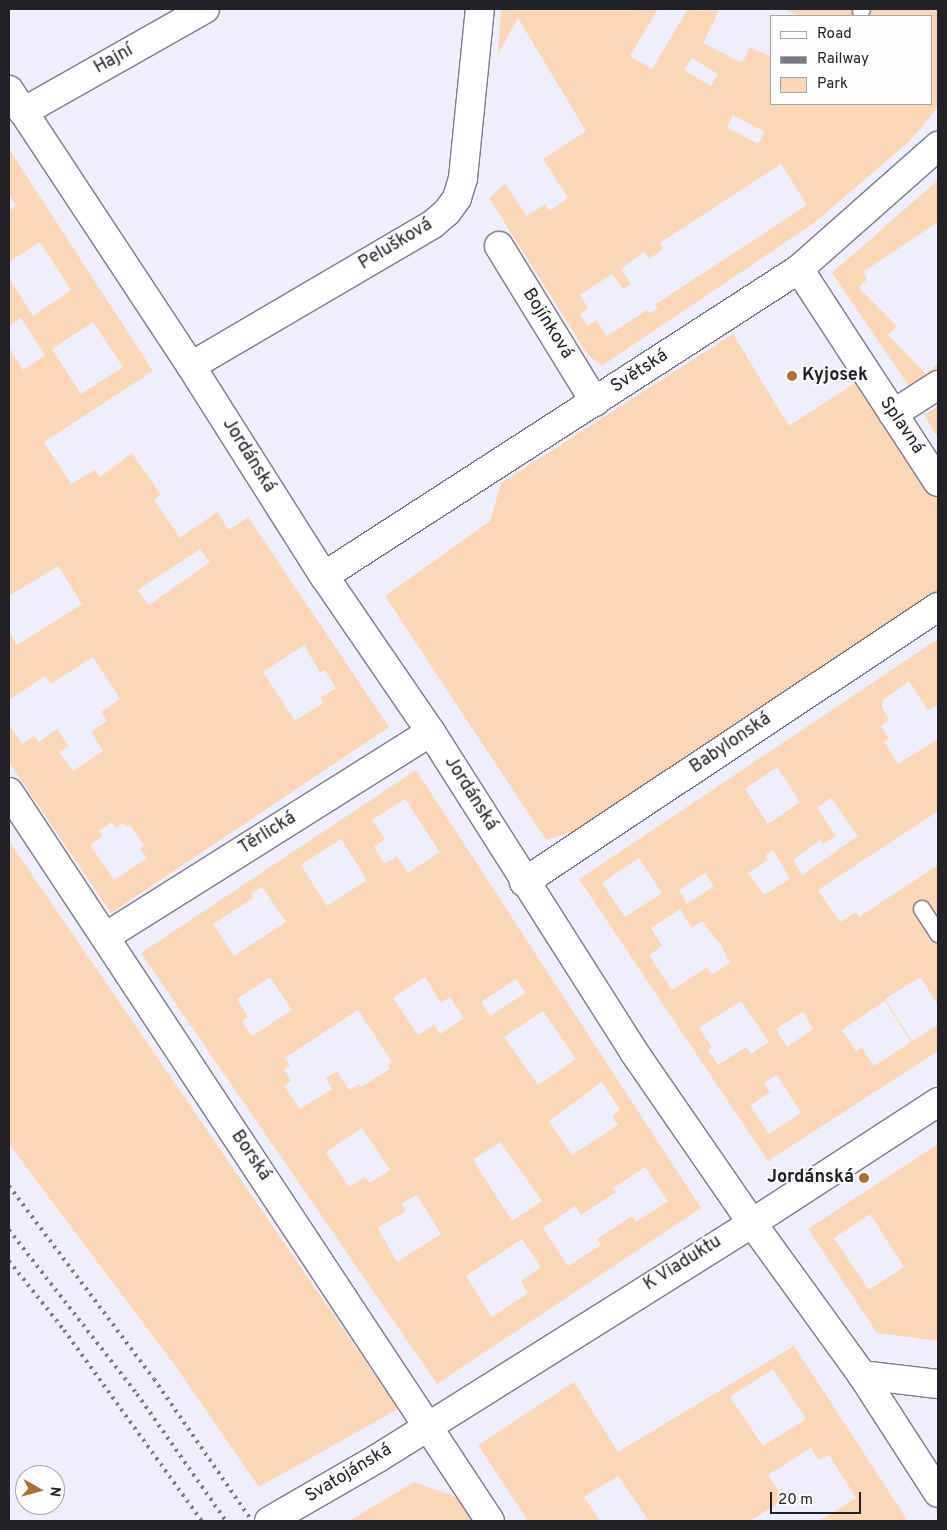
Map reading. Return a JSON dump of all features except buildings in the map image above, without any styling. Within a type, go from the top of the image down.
[{"type":"street","name":"Hajní","points":[[16,101],[205,9]]},
{"type":"street","name":"Pelušková","points":[[190,366],[433,224],[448,212],[457,198],[463,178],[480,9]]},
{"type":"street","name":"Jordánská","points":[[16,101],[190,366],[324,576],[431,732],[524,882],[634,1052],[752,1223],[862,1375],[938,1493]]},
{"type":"street","name":"Světská","points":[[324,576],[799,269],[938,146]]},
{"type":"street","name":"Bojínková","points":[[499,246],[595,402]]},
{"type":"street","name":"Splavná","points":[[799,269],[938,482]]},
{"type":"street","points":[[893,414],[938,385]]},
{"type":"street","name":"Babylonská","points":[[524,882],[938,607]]},
{"type":"street","name":"Těrlická","points":[[104,937],[431,732]]},
{"type":"street","name":"Borská","points":[[9,792],[490,1521]]},
{"type":"street","name":"K Viaduktu","points":[[428,1426],[752,1223],[938,1102]]},
{"type":"street","points":[[862,1375],[938,1384]]},
{"type":"street","name":"Svatojánská","points":[[269,1521],[428,1426]]},
{"type":"lane","points":[[478,37],[493,9]]},
{"type":"lane","points":[[922,909],[938,934]]},
{"type":"green space","points":[[501,9],[658,9],[630,56],[652,69],[688,9],[720,9],[703,43],[742,63],[750,47],[770,57],[770,105],[932,105],[932,15],[796,15],[784,9],[938,9],[938,107],[910,141],[814,223],[602,366],[588,355],[489,198],[505,184],[527,216],[545,204],[549,211],[568,198],[543,159],[586,131],[518,18],[498,54]],"holes":[[[692,58],[718,74],[711,86],[684,70]],[[733,115],[765,132],[758,144],[727,127]],[[781,164],[807,205],[656,304],[658,308],[650,313],[647,310],[607,336],[596,320],[588,326],[580,314],[588,308],[580,295],[612,274],[623,289],[631,284],[621,269],[644,252],[649,259],[663,249],[660,243]]]},
{"type":"green space","points":[[9,149],[153,371],[44,442],[71,484],[95,470],[100,477],[132,453],[161,495],[154,500],[180,538],[217,512],[229,530],[248,517],[389,727],[111,913],[9,762],[9,724],[22,744],[34,736],[39,742],[57,729],[69,746],[59,752],[73,771],[103,751],[91,732],[107,721],[101,712],[120,699],[93,657],[51,684],[45,676],[9,700],[9,632],[17,645],[82,604],[58,566],[9,596],[9,347],[23,370],[45,355],[21,318],[9,326],[9,278],[33,316],[71,290],[40,242],[9,262],[9,211],[16,206],[9,194]],"holes":[[[93,322],[123,367],[81,394],[52,349]],[[200,549],[210,562],[149,605],[138,590]],[[307,643],[305,647],[320,672],[325,670],[336,688],[320,698],[323,703],[295,721],[263,672]],[[112,822],[116,828],[123,823],[126,827],[130,825],[144,846],[140,848],[147,858],[114,880],[90,845],[103,836],[99,831]]]},
{"type":"green space","points":[[938,180],[938,222],[863,272],[867,279],[859,288],[897,326],[888,335],[926,374],[938,363],[938,370],[911,389],[832,273]]},
{"type":"green space","points":[[733,334],[789,426],[858,381],[864,387],[938,498],[938,596],[579,830],[546,840],[385,596],[490,521],[501,483]]},
{"type":"green space","points":[[938,406],[938,438],[924,415]]},
{"type":"green space","points":[[938,639],[938,709],[936,706],[928,710],[909,681],[883,700],[882,706],[889,720],[881,726],[889,739],[884,742],[898,764],[938,739],[938,811],[818,890],[840,922],[856,912],[859,917],[938,865],[938,1005],[920,977],[885,999],[912,1041],[938,1025],[938,1051],[768,1161],[579,879]],"holes":[[[777,767],[800,802],[768,824],[745,789]],[[831,798],[858,836],[802,875],[793,860],[820,840],[823,844],[836,836],[817,808]],[[773,850],[790,879],[764,895],[748,873],[768,860],[766,855]],[[639,858],[662,893],[625,917],[602,883]],[[705,873],[714,886],[687,904],[679,890]],[[680,909],[692,928],[702,921],[721,945],[730,963],[712,974],[707,967],[672,990],[649,955],[662,946],[651,928]],[[741,1001],[769,1042],[751,1054],[746,1047],[718,1065],[708,1050],[712,1047],[699,1028]],[[885,1001],[911,1042],[874,1066],[862,1048],[856,1051],[842,1030]],[[803,1012],[813,1029],[787,1047],[776,1029]],[[777,1075],[801,1113],[769,1134],[750,1106],[770,1092],[764,1083]]]},
{"type":"green space","points":[[416,770],[701,1208],[437,1384],[141,953]],"holes":[[[405,799],[440,852],[408,873],[397,856],[385,864],[374,847],[385,839],[372,820]],[[341,839],[367,880],[327,906],[301,865]],[[262,887],[286,922],[234,956],[213,924],[253,898],[251,894]],[[270,977],[292,1010],[252,1036],[242,1021],[248,1017],[237,999]],[[425,977],[441,1003],[450,997],[464,1018],[440,1034],[434,1025],[418,1035],[393,998]],[[516,979],[525,993],[490,1016],[481,1002]],[[358,1010],[392,1062],[388,1065],[390,1069],[361,1087],[359,1084],[349,1090],[337,1071],[326,1078],[332,1089],[300,1109],[284,1086],[291,1081],[284,1069],[290,1065],[285,1058]],[[543,1011],[576,1059],[538,1085],[504,1037]],[[602,1082],[620,1110],[612,1116],[618,1125],[572,1155],[549,1121]],[[362,1128],[390,1170],[370,1183],[365,1177],[349,1187],[326,1152]],[[500,1142],[542,1201],[512,1221],[473,1160]],[[645,1167],[668,1201],[636,1222],[632,1216],[597,1239],[601,1245],[568,1266],[543,1228],[575,1206],[581,1215],[616,1192],[613,1188]],[[417,1195],[441,1234],[397,1262],[378,1228],[406,1211],[401,1204]],[[522,1239],[541,1267],[521,1281],[528,1293],[492,1317],[466,1276]]]},
{"type":"green space","points":[[9,841],[398,1409],[259,1487],[174,1364],[9,1144]]},
{"type":"green space","points":[[938,1144],[938,1341],[877,1333],[808,1229]],"holes":[[[870,1214],[904,1267],[869,1290],[834,1238]]]},
{"type":"green space","points":[[794,1346],[908,1521],[819,1521],[856,1498],[829,1455],[819,1460],[811,1448],[768,1475],[785,1499],[750,1521],[649,1521],[618,1476],[584,1497],[600,1521],[528,1521],[478,1445],[574,1382],[618,1452]],"holes":[[[773,1369],[806,1419],[763,1446],[730,1397]]]},
{"type":"green space","points":[[414,1482],[459,1498],[474,1521],[349,1521]]},
{"type":"railway","points":[[9,1186],[154,1379],[252,1521]]},
{"type":"railway","points":[[9,1230],[137,1394],[226,1521]]},
{"type":"railway","points":[[9,1261],[64,1330],[202,1521]]},
{"type":"place","name":"Kyjosek","points":[[792,376]]},
{"type":"place","name":"Jordánská","points":[[864,1178]]}]
